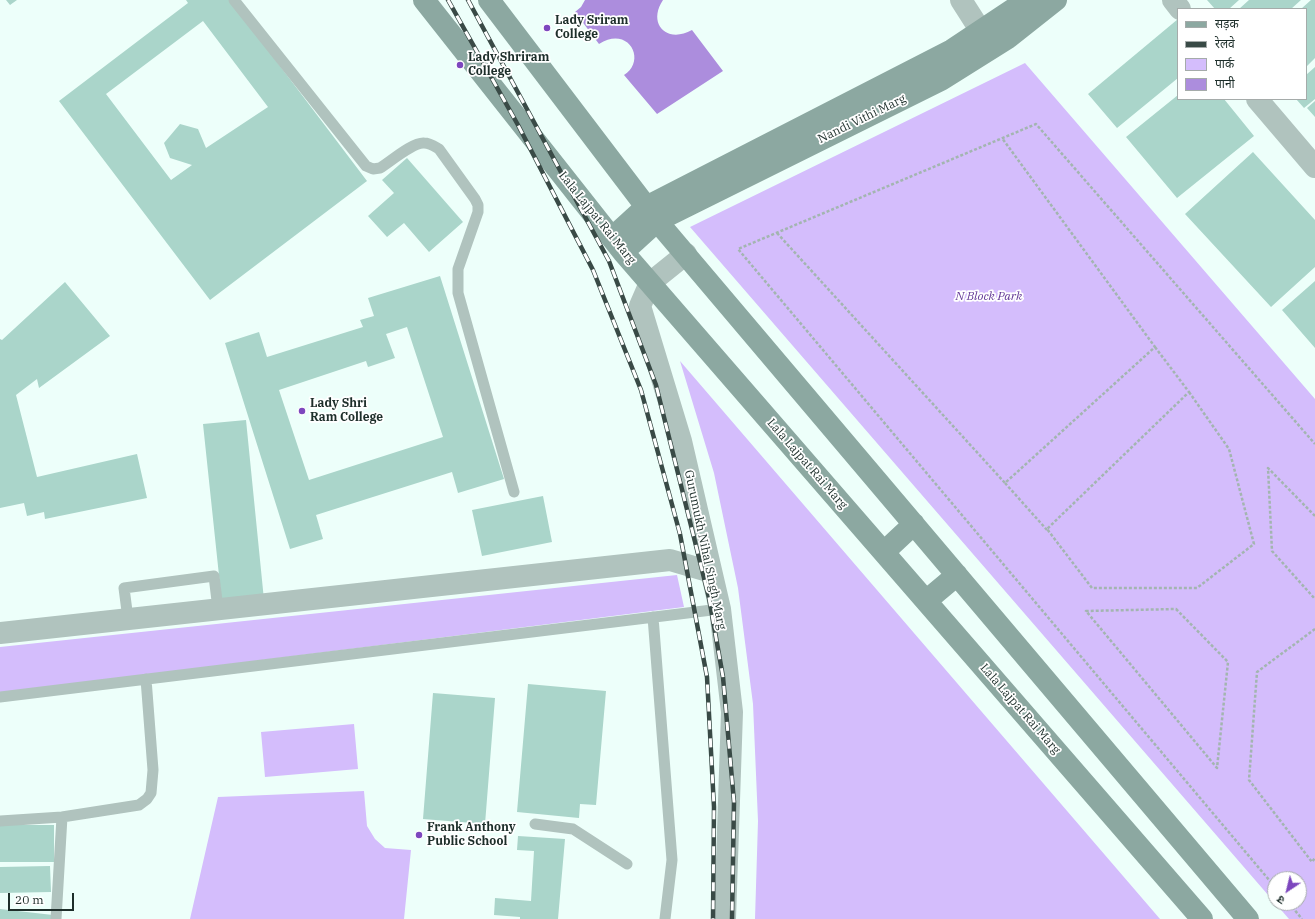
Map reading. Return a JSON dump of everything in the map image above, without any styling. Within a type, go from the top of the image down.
[{"type":"main road","name":"Lala Lajpat Rai Marg","points":[[424,0],[617,245],[1202,919]]},
{"type":"main road","points":[[489,0],[652,214],[1248,919]]},
{"type":"main road","name":"Nandi Vithi Marg","points":[[986,39],[1027,0]]},
{"type":"main road","name":"Nandi Vithi Marg","points":[[617,245],[652,214],[952,50],[986,39],[1008,38],[1056,0]]},
{"type":"main road","points":[[884,552],[914,524]]},
{"type":"main road","points":[[926,601],[957,575]]},
{"type":"street","points":[[961,0],[986,39]]},
{"type":"street","points":[[1172,0],[1179,8]]},
{"type":"street","points":[[1258,100],[1315,167]]},
{"type":"street","name":"Gurumukh Nihal Singh Marg","points":[[686,254],[650,282],[640,306],[681,441],[720,609],[732,712],[725,919]]},
{"type":"street","points":[[0,633],[670,560],[711,572]]},
{"type":"lane","points":[[234,0],[366,166],[372,169],[380,168],[415,145],[423,142],[432,144],[439,149],[475,199],[478,206],[478,212],[458,269],[458,293],[514,492]]},
{"type":"lane","points":[[128,619],[124,588],[214,576],[218,609]]},
{"type":"lane","points":[[0,697],[720,609]]},
{"type":"lane","points":[[653,618],[672,860],[665,919]]},
{"type":"lane","points":[[0,821],[62,817],[139,805],[147,799],[151,793],[153,770],[146,679]]},
{"type":"lane","points":[[56,919],[62,817]]},
{"type":"lane","points":[[535,824],[573,829],[626,864]]},
{"type":"path","points":[[1267,877],[738,249],[1036,124],[1315,444]]},
{"type":"path","points":[[777,233],[1049,532],[1092,588],[1197,588],[1254,544],[1229,449],[1189,392],[1002,138]]},
{"type":"path","points":[[1005,483],[1155,347]]},
{"type":"path","points":[[1049,532],[1047,529],[1189,392]]},
{"type":"path","points":[[1315,516],[1268,468],[1272,550],[1315,599]]},
{"type":"path","points":[[1176,609],[1228,662],[1217,768],[1111,642],[1086,611],[1176,609]]},
{"type":"path","points":[[1315,629],[1257,672],[1249,780],[1312,862],[1315,858]]},
{"type":"path","points":[[1295,911],[1302,919]]},
{"type":"green space","name":"N Block Park","points":[[1025,63],[1315,399],[1315,919],[1289,919],[1282,911],[1307,911],[1307,871],[1267,871],[1267,894],[690,227]]},
{"type":"green space","points":[[680,361],[1160,919],[755,919],[758,821],[753,704],[738,588],[714,473]]},
{"type":"green space","points":[[677,575],[684,607],[0,693],[0,647]]},
{"type":"green space","points":[[354,724],[358,769],[265,777],[261,732]]},
{"type":"green space","points":[[364,791],[367,826],[375,839],[385,848],[411,850],[404,919],[190,919],[218,797]]},
{"type":"water","points":[[585,0],[663,0],[657,17],[662,29],[675,35],[683,34],[692,30],[723,71],[657,114],[624,75],[631,69],[634,62],[634,54],[631,47],[626,42],[619,39],[610,39],[599,44],[575,12],[581,7]]},
{"type":"building","points":[[6,0],[17,0],[10,5]]},
{"type":"building","points":[[186,0],[230,0],[367,181],[210,300],[59,101],[188,3]],"holes":[[[203,21],[268,107],[206,148],[198,129],[180,124],[164,143],[170,158],[192,165],[171,180],[106,94]]]},
{"type":"building","points":[[1207,0],[1239,0],[1230,8],[1214,8]]},
{"type":"building","points":[[1249,0],[1301,0],[1292,8],[1240,8]]},
{"type":"building","points":[[1311,0],[1315,0],[1315,58],[1307,66],[1307,8],[1302,8]]},
{"type":"building","points":[[1177,20],[1177,79],[1117,128],[1088,94]]},
{"type":"building","points":[[1315,67],[1315,99],[1304,108],[1297,100],[1307,100],[1307,74]]},
{"type":"building","points":[[1177,96],[1177,100],[1225,100],[1254,136],[1177,198],[1126,137]]},
{"type":"building","points":[[1315,101],[1315,117],[1307,108]]},
{"type":"building","points":[[1253,152],[1315,220],[1315,267],[1271,307],[1185,214]]},
{"type":"building","points":[[407,158],[463,222],[429,252],[404,223],[387,237],[368,216],[394,193],[382,180]]},
{"type":"building","points":[[440,276],[504,479],[458,493],[452,472],[316,515],[323,539],[290,549],[225,343],[259,332],[267,357],[363,327],[360,320],[374,316],[368,298]],"holes":[[[407,327],[443,437],[309,480],[279,390],[366,361],[368,367],[395,358],[386,334]]]},
{"type":"building","points":[[1315,281],[1315,348],[1282,310]]},
{"type":"building","points":[[65,282],[110,336],[39,388],[37,379],[16,395],[37,477],[137,454],[147,498],[45,519],[44,512],[27,516],[24,503],[0,508],[0,339],[2,340]]},
{"type":"building","points":[[246,420],[264,600],[222,604],[203,424]]},
{"type":"building","points":[[543,496],[552,542],[482,556],[472,510]]},
{"type":"building","points":[[528,684],[606,691],[596,805],[580,804],[579,818],[517,812]]},
{"type":"building","points":[[433,693],[495,698],[485,824],[423,819]]},
{"type":"building","points":[[0,825],[54,825],[54,862],[0,862]]},
{"type":"building","points":[[518,836],[565,839],[558,919],[520,919],[520,917],[494,915],[495,898],[531,901],[534,851],[517,850]]},
{"type":"building","points":[[50,866],[51,892],[0,893],[0,867]]},
{"type":"building","points":[[0,909],[53,915],[52,919],[0,919]]},
{"type":"railway","points":[[448,0],[518,125],[593,270],[641,390],[680,534],[707,677],[714,807],[713,919]]},
{"type":"railway","points":[[468,0],[609,261],[656,385],[709,598],[723,677],[734,802],[732,919]]},
{"type":"place","name":"Lady Sriram College","points":[[547,28]]},
{"type":"place","name":"Lady Shriram College","points":[[460,65]]},
{"type":"place","name":"Lady Shri Ram College","points":[[302,411]]},
{"type":"place","name":"Frank Anthony Public School","points":[[419,835]]}]
